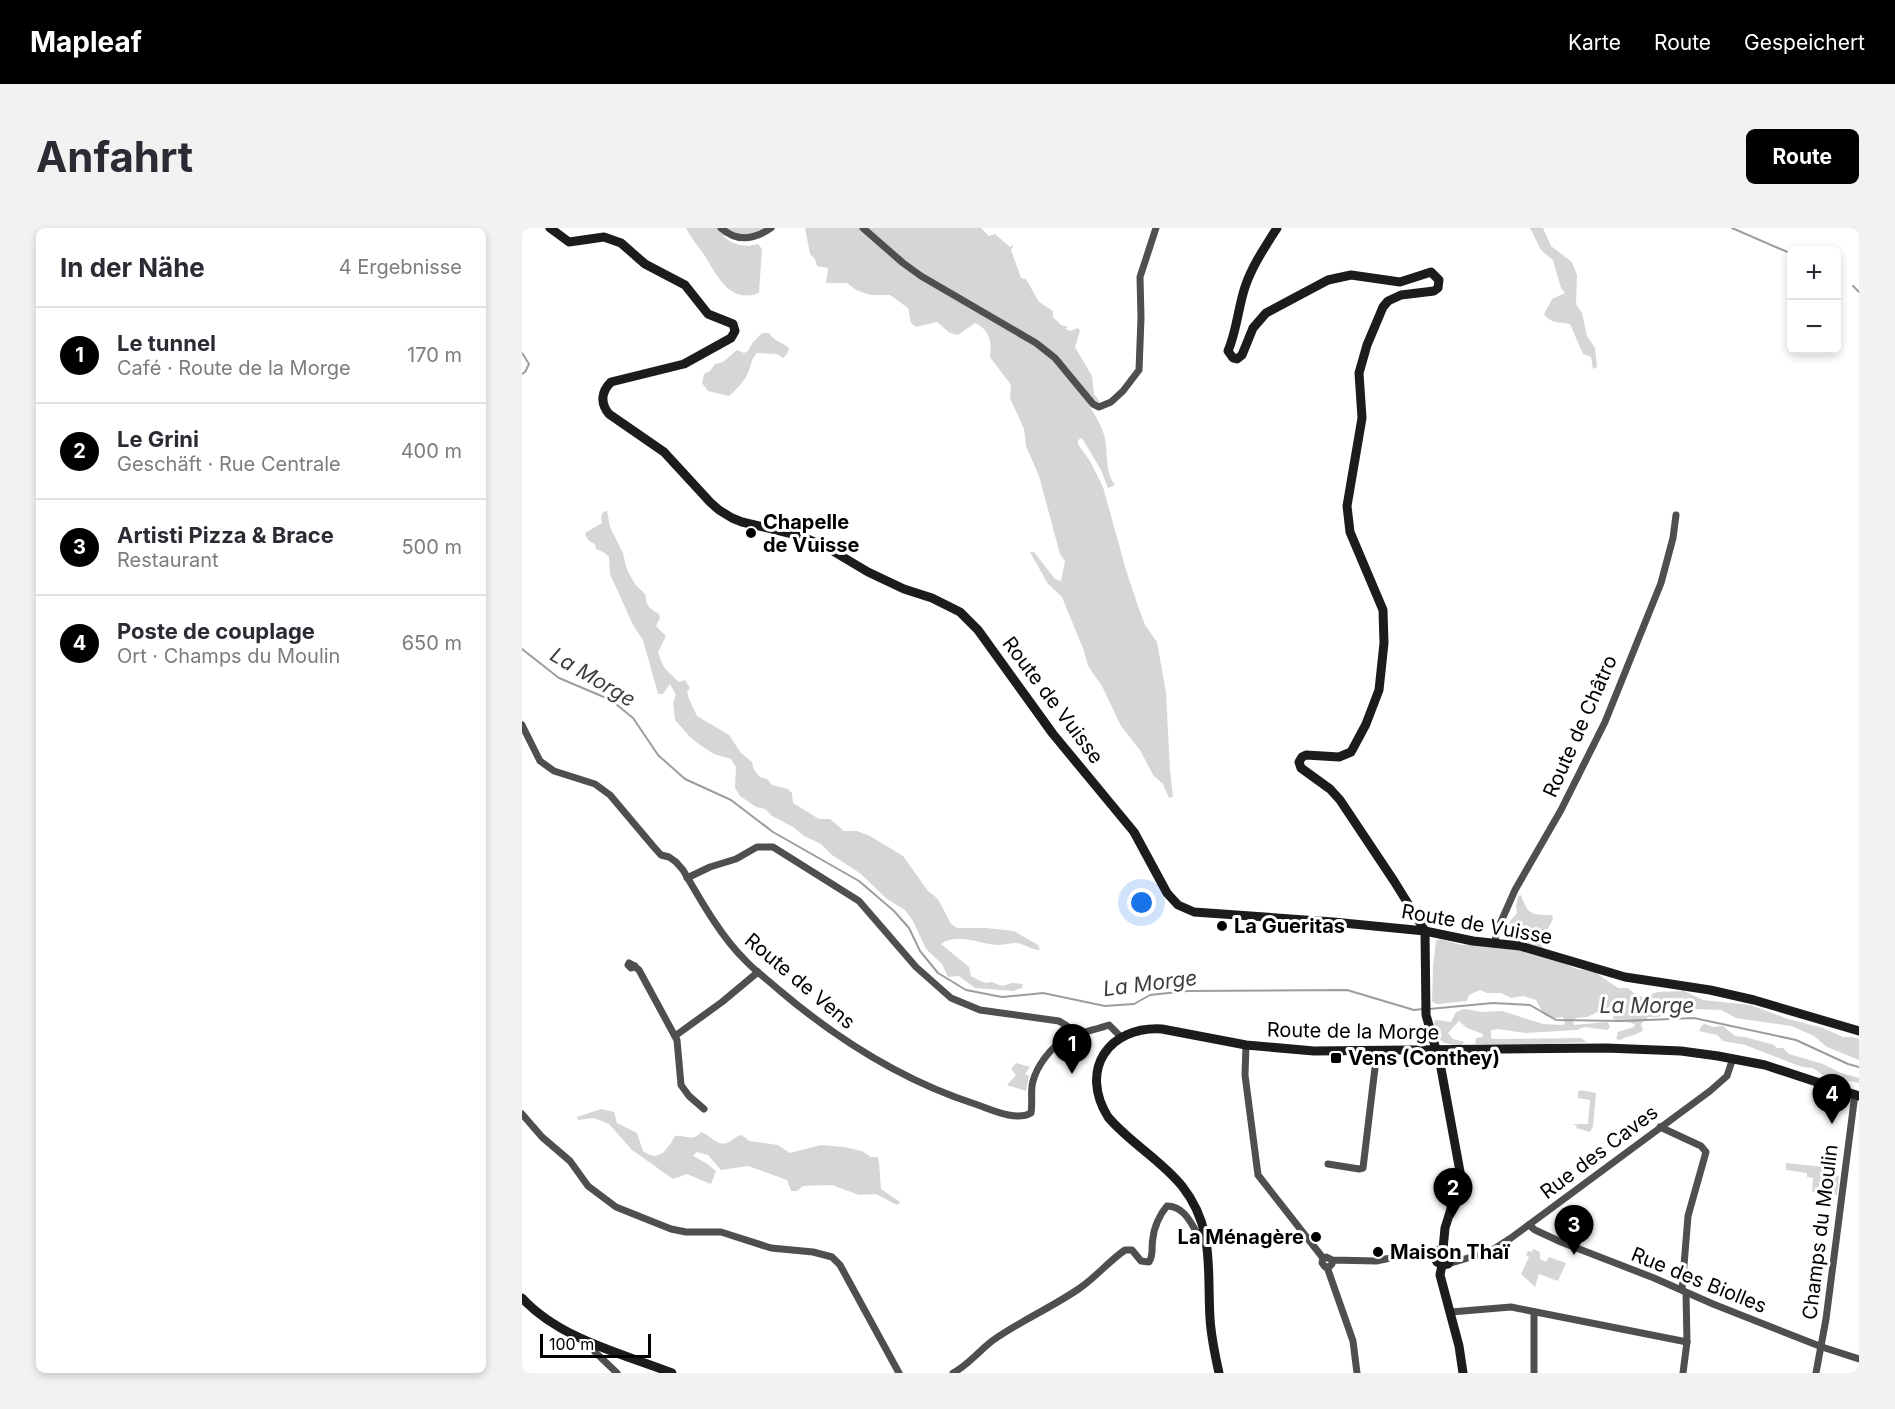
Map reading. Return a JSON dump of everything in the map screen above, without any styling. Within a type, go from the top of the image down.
[{"type":"street","name":"Route de Vuisse","points":[[550,228],[569,242],[601,237],[615,240],[648,266],[685,285],[708,314],[729,322],[735,327],[735,333],[730,338],[688,363],[611,382],[604,389],[602,396],[609,414],[664,452],[719,510],[732,518],[801,536],[826,547],[868,572],[960,612],[978,630],[1053,734],[1134,832],[1167,893],[1178,905],[1194,912],[1425,931],[1528,948],[1624,977],[1710,990],[1859,1030]]},
{"type":"street","points":[[721,228],[732,236],[744,238],[760,235],[771,228]]},
{"type":"street","points":[[863,228],[921,276],[1036,343],[1055,358],[1093,404],[1099,407],[1111,402],[1123,391],[1138,370],[1141,318],[1140,277],[1156,228]]},
{"type":"street","points":[[1276,228],[1246,284],[1236,330],[1228,351],[1233,358],[1237,359],[1242,356],[1253,328],[1266,313],[1336,277],[1361,275],[1400,282],[1431,272],[1439,280],[1438,288],[1434,291],[1401,295],[1388,301],[1383,307],[1367,345],[1359,373],[1362,418],[1347,506],[1350,532],[1383,610],[1384,643],[1379,690],[1366,724],[1351,752],[1339,757],[1306,755],[1302,756],[1299,762],[1301,768],[1330,789],[1340,800],[1425,931],[1426,1015],[1428,1028],[1437,1051],[1461,1178],[1445,1228],[1443,1251],[1436,1261],[1445,1265]]},
{"type":"street","name":"Route de Châtro","points":[[1495,944],[1496,933],[1515,890],[1561,810],[1605,722],[1663,577],[1676,515]]},
{"type":"street","name":"Route de Vens","points":[[522,725],[540,761],[547,767],[595,784],[610,795],[652,846],[662,855],[676,862],[727,939],[744,960],[807,1014],[843,1040],[907,1077],[937,1091],[1017,1116],[1026,1116],[1031,1113],[1031,1095],[1037,1070],[1051,1051],[1071,1038]]},
{"type":"street","points":[[687,878],[710,867],[736,859],[757,847],[773,847],[859,901],[916,967],[940,991],[951,998],[980,1010],[1059,1021],[1067,1026],[1071,1038],[1109,1025],[1121,1037],[1108,1048],[1098,1066],[1096,1092],[1100,1105],[1114,1125],[1162,1164],[1179,1182],[1196,1208],[1205,1234],[1209,1257],[1210,1318],[1219,1373]]},
{"type":"street","points":[[634,966],[650,988],[675,1036],[681,1085],[689,1096],[704,1109]]},
{"type":"street","points":[[675,1036],[758,972]]},
{"type":"street","name":"Route de la Morge","points":[[1121,1037],[1141,1030],[1162,1029],[1246,1045],[1314,1051],[1616,1048],[1681,1051],[1733,1058],[1780,1069],[1857,1095]]},
{"type":"street","points":[[1246,1045],[1245,1075],[1257,1175],[1323,1258],[1322,1263],[1327,1267],[1353,1341],[1357,1373]]},
{"type":"street","points":[[1328,1164],[1363,1168],[1377,1051]]},
{"type":"street","name":"Rue des Caves","points":[[1445,1265],[1491,1251],[1529,1225],[1727,1076],[1733,1058]]},
{"type":"street","name":"Champs du Moulin","points":[[1816,1373],[1822,1347],[1857,1095]]},
{"type":"street","points":[[522,1114],[542,1137],[570,1161],[588,1186],[616,1208],[678,1230],[721,1232],[771,1248],[813,1252],[832,1257],[840,1264],[899,1373]]},
{"type":"street","points":[[1660,1127],[1701,1146],[1706,1152],[1688,1216],[1684,1291],[1687,1342],[1683,1373]]},
{"type":"street","points":[[953,1373],[961,1369],[1005,1331],[1082,1287],[1125,1250],[1132,1250],[1141,1261],[1149,1262],[1153,1255],[1153,1234],[1167,1206],[1182,1211],[1197,1233],[1205,1234]]},
{"type":"street","name":"Rue des Biolles","points":[[1529,1225],[1561,1242],[1822,1347],[1859,1359]]},
{"type":"street","points":[[1323,1258],[1376,1261],[1425,1251],[1443,1251],[1471,1258]]},
{"type":"street","points":[[1443,1251],[1452,1259],[1445,1265],[1440,1275],[1463,1373]]},
{"type":"street","points":[[1327,1267],[1331,1265],[1332,1260]]},
{"type":"street","points":[[522,1298],[553,1324],[594,1343],[672,1373]]},
{"type":"street","points":[[1450,1312],[1503,1306],[1687,1342]]},
{"type":"street","points":[[1534,1312],[1534,1373]]},
{"type":"street","points":[[594,1343],[595,1352],[617,1373]]},
{"type":"shaded area","points":[[686,228],[767,228],[745,236],[726,234],[723,236],[739,245],[758,244],[762,249],[759,293],[740,295],[726,286],[714,272]]},
{"type":"shaded area","points":[[805,228],[981,228],[989,236],[995,234],[1010,247],[1014,244],[1011,250],[1021,278],[1026,279],[1039,302],[1053,311],[1053,317],[1061,325],[1068,327],[1065,329],[1070,331],[1078,328],[1080,331],[1075,347],[1092,376],[1094,394],[1100,402],[1086,400],[1104,434],[1108,469],[1115,485],[1108,488],[1101,470],[1082,438],[1078,440],[1078,444],[1090,461],[1103,487],[1138,606],[1145,625],[1157,642],[1166,692],[1173,797],[1169,798],[1163,784],[1153,775],[1140,750],[1121,726],[1102,686],[1088,666],[1062,597],[1048,584],[1030,552],[1034,552],[1055,579],[1061,581],[1065,561],[1060,554],[1039,476],[1026,446],[1024,429],[1010,398],[1011,385],[990,357],[991,346],[987,333],[975,323],[958,335],[950,333],[937,322],[916,327],[911,323],[908,308],[890,295],[870,295],[856,290],[847,283],[826,283],[828,268],[817,266],[810,254]]},
{"type":"shaded area","points":[[1530,228],[1543,228],[1551,246],[1572,262],[1577,275],[1576,304],[1582,313],[1587,336],[1595,348],[1597,367],[1593,369],[1591,357],[1583,354],[1570,324],[1552,321],[1544,314],[1552,299],[1565,293],[1561,288],[1553,260],[1541,250]]},
{"type":"shaded area","points":[[762,333],[769,333],[789,348],[787,354],[783,358],[777,354],[757,353],[746,377],[729,396],[708,391],[702,383],[704,374],[737,350],[744,353],[748,351]]},
{"type":"shaded area","points":[[607,511],[610,527],[623,553],[627,570],[635,584],[646,595],[649,606],[659,614],[660,618],[656,626],[666,636],[658,652],[662,663],[679,682],[685,680],[690,688],[687,692],[689,699],[697,716],[729,735],[741,753],[752,762],[754,770],[760,777],[767,779],[772,785],[788,789],[792,793],[793,803],[819,819],[830,819],[844,831],[857,831],[870,836],[903,856],[928,891],[938,899],[951,924],[957,928],[1014,931],[1038,945],[1040,950],[1017,943],[997,945],[961,939],[941,944],[969,967],[971,976],[978,980],[1002,986],[1012,983],[1023,984],[1022,988],[1013,991],[975,988],[959,976],[948,977],[942,964],[926,949],[913,921],[905,910],[887,899],[861,874],[832,855],[821,844],[740,796],[735,788],[736,767],[731,759],[714,754],[700,745],[675,720],[673,702],[676,695],[670,684],[663,694],[658,694],[643,640],[633,625],[610,574],[609,557],[596,549],[595,544],[588,540],[585,533],[602,523],[603,512]]},
{"type":"shaded area","points":[[1521,895],[1531,912],[1539,915],[1552,915],[1553,919],[1540,943],[1551,958],[1577,969],[1595,972],[1618,988],[1628,988],[1637,996],[1644,997],[1657,992],[1684,991],[1703,1000],[1750,1005],[1788,1019],[1823,1028],[1843,1037],[1859,1039],[1859,1060],[1827,1047],[1814,1036],[1791,1026],[1736,1018],[1721,1010],[1698,1009],[1683,1013],[1668,1001],[1637,1003],[1633,1006],[1635,1009],[1660,1007],[1664,1013],[1659,1017],[1648,1017],[1641,1024],[1643,1030],[1620,1040],[1616,1039],[1618,1032],[1634,1027],[1635,1024],[1613,1019],[1614,1011],[1619,1008],[1609,1007],[1573,1021],[1574,1025],[1607,1022],[1610,1026],[1608,1030],[1584,1027],[1577,1030],[1525,1033],[1491,1030],[1491,1038],[1495,1039],[1581,1038],[1587,1042],[1527,1045],[1475,1044],[1476,1038],[1483,1037],[1483,1034],[1467,1028],[1459,1021],[1448,1033],[1453,1039],[1465,1042],[1455,1045],[1441,1041],[1436,1034],[1434,1022],[1436,1020],[1451,1022],[1456,1012],[1464,1009],[1483,1012],[1502,1011],[1543,1024],[1563,1025],[1565,1023],[1563,1017],[1554,1018],[1544,1015],[1536,1000],[1523,996],[1511,998],[1501,993],[1487,993],[1480,990],[1469,995],[1467,1001],[1438,1004],[1432,1001],[1436,941],[1440,939],[1462,945],[1512,940],[1514,936],[1508,930],[1507,925],[1517,913],[1518,896]]},
{"type":"shaded area","points":[[1705,1024],[1713,1027],[1723,1026],[1735,1036],[1783,1048],[1789,1054],[1859,1078],[1859,1083],[1826,1077],[1813,1068],[1802,1067],[1745,1045],[1723,1041],[1717,1035],[1699,1031]]},
{"type":"shaded area","points":[[1016,1063],[1030,1067],[1025,1074],[1029,1076],[1026,1091],[1007,1085],[1016,1075],[1011,1069]]},
{"type":"shaded area","points":[[1580,1090],[1596,1093],[1593,1126],[1590,1132],[1576,1128],[1577,1126],[1572,1124],[1588,1124],[1590,1100],[1578,1098]]},
{"type":"shaded area","points":[[601,1109],[614,1112],[617,1123],[637,1133],[643,1151],[655,1156],[663,1153],[675,1136],[691,1138],[701,1132],[721,1143],[729,1142],[742,1135],[749,1141],[778,1145],[790,1153],[821,1145],[862,1151],[871,1157],[878,1157],[881,1189],[900,1203],[897,1205],[876,1194],[859,1195],[832,1185],[803,1186],[797,1191],[791,1191],[787,1180],[748,1166],[721,1170],[708,1155],[697,1152],[693,1156],[716,1171],[711,1184],[687,1174],[673,1179],[632,1150],[609,1124],[594,1118],[578,1120],[577,1117]]},
{"type":"shaded area","points":[[1786,1163],[1824,1167],[1818,1189],[1831,1190],[1832,1175],[1839,1176],[1837,1195],[1812,1192],[1813,1178],[1807,1177],[1807,1173],[1786,1170]]},
{"type":"shaded area","points":[[1533,1249],[1540,1252],[1540,1259],[1546,1262],[1549,1257],[1566,1263],[1558,1281],[1539,1274],[1535,1287],[1521,1274],[1529,1257],[1526,1255]]},
{"type":"waterway","points":[[1732,228],[1787,252]]},
{"type":"waterway","points":[[1853,286],[1859,292]]},
{"type":"waterway","points":[[522,353],[529,364],[522,374]]},
{"type":"waterway","name":"La Morge","points":[[522,649],[559,678],[611,700],[633,718],[658,755],[685,779],[731,800],[773,832],[859,881],[894,911],[909,928],[920,951],[938,973],[966,990],[1002,997],[1043,993],[1105,1006],[1134,1004],[1150,995],[1187,991],[1347,990],[1414,1010],[1423,1009]]},
{"type":"waterway","name":"La Morge","points":[[1429,1009],[1493,1003],[1530,1005],[1556,1020],[1622,1021],[1694,1018],[1796,1040],[1859,1067]]},
{"type":"place","name":"Chapelle de Vuisse","points":[[751,533]]},
{"type":"place","name":"La Gueritas","points":[[1222,926]]},
{"type":"place","name":"Vens (Conthey)","points":[[1336,1058]]},
{"type":"place","name":"Le tunnel","points":[[1072,1074]]},
{"type":"place","name":"Poste de couplage","points":[[1832,1124]]},
{"type":"place","name":"Le Grini","points":[[1453,1218]]},
{"type":"place","name":"La Ménagère","points":[[1316,1237]]},
{"type":"place","name":"Maison Thaï","points":[[1378,1252]]},
{"type":"place","name":"Artisti Pizza & Brace","points":[[1574,1255]]}]
